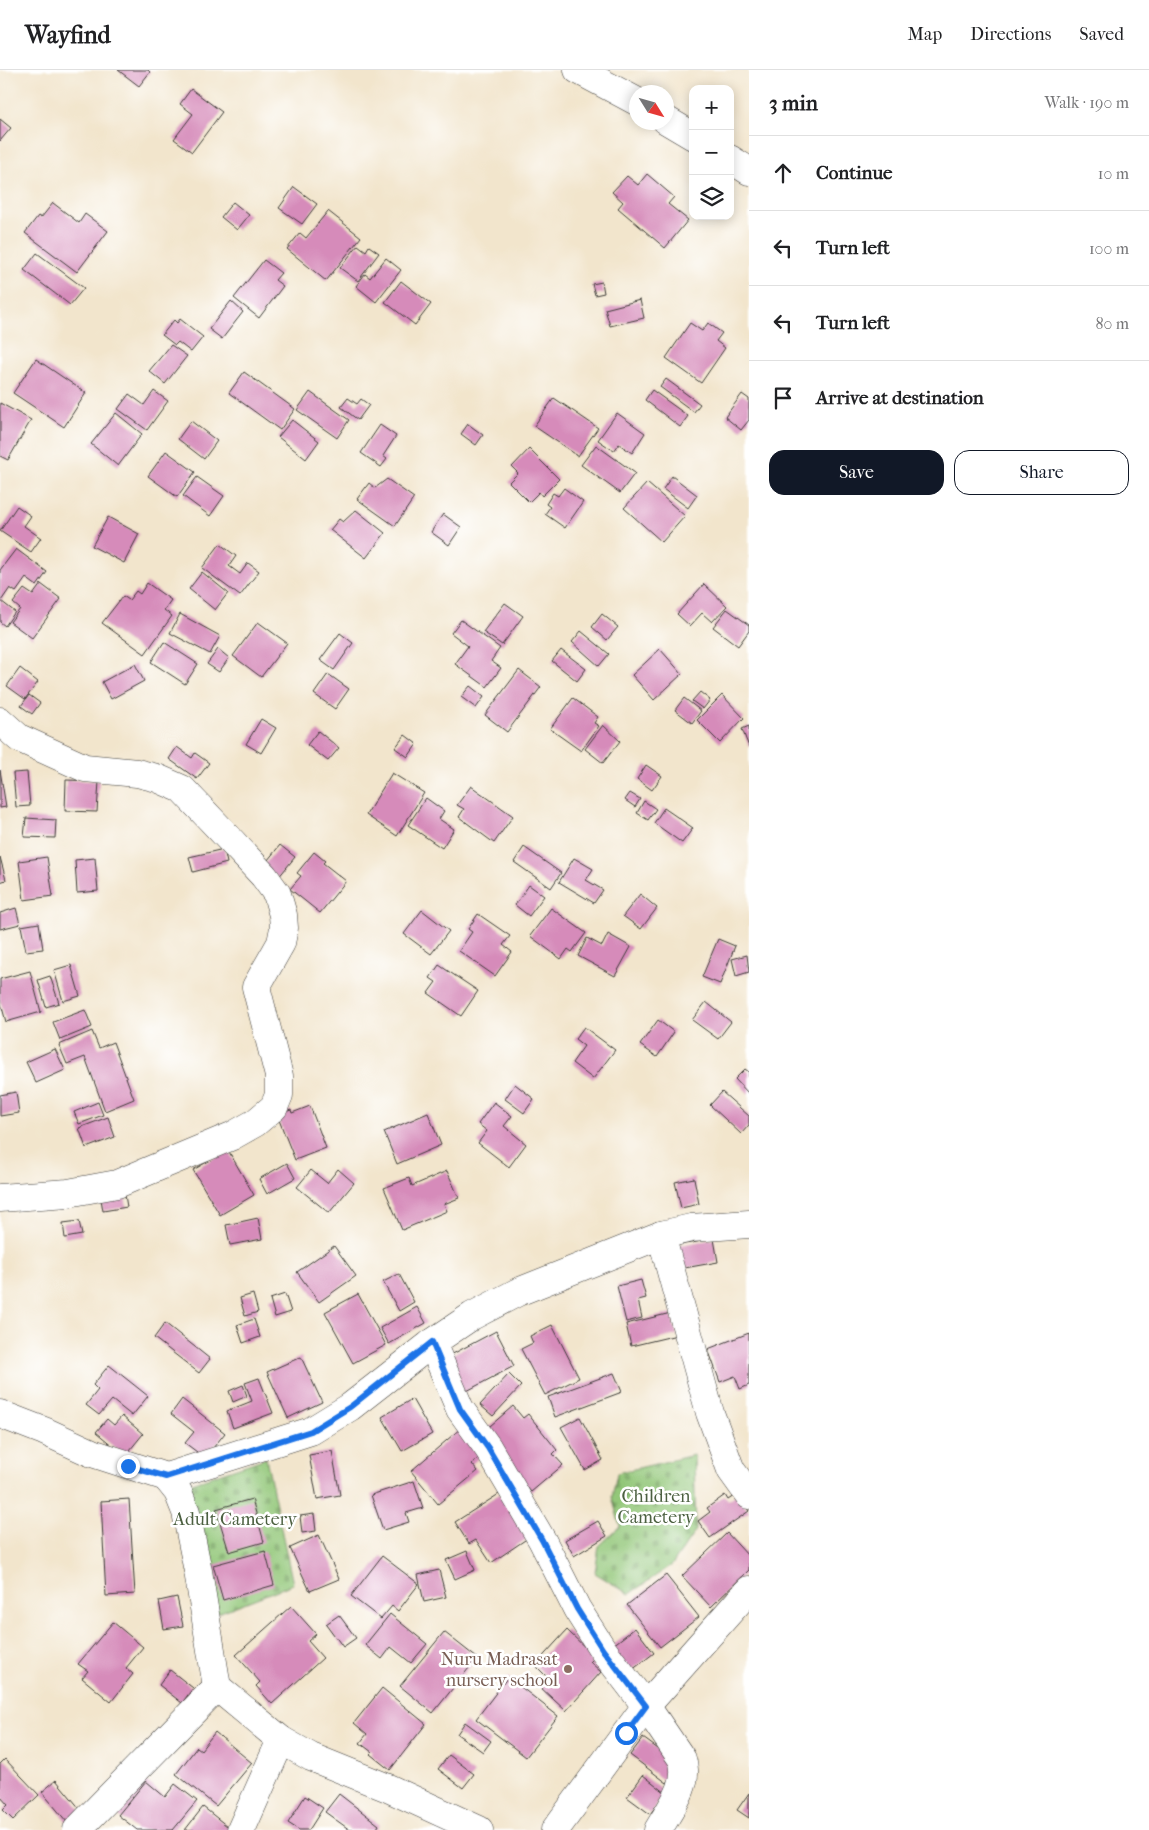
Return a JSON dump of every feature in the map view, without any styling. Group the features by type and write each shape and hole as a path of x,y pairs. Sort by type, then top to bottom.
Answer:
{"street":[{"path":"578,70 629,97"},
{"path":"674,125 689,134"},
{"path":"734,161 749,170"},
{"path":"0,721 19,738 85,768 137,773 157,778 182,790 264,876 277,894 283,915 284,928 281,943 256,988 279,1076 279,1096 274,1107 255,1123 232,1136 117,1184 68,1193 0,1198"},
{"path":"166,1477 311,1431 350,1407 432,1342 472,1316 518,1292 661,1235 691,1228 749,1224"},
{"path":"661,1235 710,1413 731,1470 749,1495"},
{"path":"432,1342 460,1409 488,1448 542,1540 577,1609 603,1650 646,1706 682,1759 686,1768 683,1784 658,1830"},
{"path":"0,1414 44,1431 92,1453 166,1477 178,1492 186,1512 198,1571 217,1687 281,1740 311,1758 388,1788 479,1830"},
{"path":"555,1830 646,1706 749,1590"},
{"path":"78,1830 217,1687"},
{"path":"241,1830 281,1740"}],"green space":[{"name":"Children Cametery","path":"694,1455 696,1530 672,1565 629,1594 595,1573 599,1546 620,1526 612,1497 617,1473"},
{"name":"Adult Cametery","path":"266,1458 293,1584 213,1615 183,1486"}],"building":[{"path":"118,70 148,70 150,72 139,86"},
{"path":"191,89 222,112 192,152 174,139 193,114 180,104"},
{"path":"0,119 11,128 0,141"},
{"path":"647,174 674,197 668,204 688,220 665,248 618,208 623,202 612,192 627,176 638,185"},
{"path":"294,187 317,204 302,224 279,208"},
{"path":"233,202 249,215 237,230 221,217"},
{"path":"53,203 79,223 85,214 108,231 77,272 25,233 38,216 41,218"},
{"path":"328,211 361,237 326,281 287,249 300,233 306,238"},
{"path":"358,245 366,251 369,246 379,253 358,281 340,268"},
{"path":"37,253 84,288 70,305 24,270"},
{"path":"386,258 401,270 376,302 356,286 365,274 370,278"},
{"path":"264,260 281,273 275,280 283,286 259,318 234,298"},
{"path":"401,281 431,304 415,325 385,302"},
{"path":"602,282 604,293 595,295 592,284"},
{"path":"640,300 644,318 610,326 605,309"},
{"path":"231,301 243,312 222,339 209,329"},
{"path":"180,319 203,337 191,352 178,342 175,345 162,335 174,320 177,323"},
{"path":"690,323 702,331 708,323 722,333 716,341 725,348 701,383 666,358"},
{"path":"171,345 187,356 165,384 149,371"},
{"path":"36,359 86,393 64,427 13,393"},
{"path":"244,372 295,409 280,430 229,393"},
{"path":"666,379 700,404 694,412 660,387"},
{"path":"652,390 688,416 680,427 645,400"},
{"path":"154,391 168,401 147,430 118,409 129,394 144,405"},
{"path":"310,392 349,420 337,438 297,410"},
{"path":"742,394 749,399 749,420 741,430 725,417"},
{"path":"348,398 357,404 361,399 369,405 358,420 341,407"},
{"path":"554,398 598,428 578,456 534,426"},
{"path":"0,403 31,420 8,460 0,456"},
{"path":"116,413 142,434 118,466 91,444"},
{"path":"617,413 645,433 632,453 619,444 614,451 598,440"},
{"path":"292,420 319,441 306,459 278,437"},
{"path":"191,421 217,441 204,459 178,439"},
{"path":"468,424 483,435 476,445 461,434"},
{"path":"380,425 396,436 383,456 387,459 381,467 361,453"},
{"path":"596,445 635,473 620,493 581,465"},
{"path":"529,449 559,479 542,496 539,492 529,502 509,482 518,473 512,467"},
{"path":"166,451 195,472 177,497 148,476"},
{"path":"672,476 697,495 688,508 663,489"},
{"path":"197,477 224,496 210,516 183,496"},
{"path":"387,479 414,498 395,526 357,499 369,483 375,488"},
{"path":"647,483 685,516 662,542 624,508"},
{"path":"564,488 583,502 565,528 545,514 550,507 546,504 553,493 558,496"},
{"path":"17,506 31,516 24,526 41,538 31,552 0,531"},
{"path":"356,510 385,533 366,558 330,530 339,519 343,522"},
{"path":"443,514 461,527 449,545 431,532"},
{"path":"108,517 139,534 124,563 92,546"},
{"path":"220,544 236,556 229,566 240,574 248,563 259,571 240,596 202,568"},
{"path":"16,549 47,572 37,586 26,578 16,592 10,588 1,601 15,612 5,626 0,622 0,570"},
{"path":"202,572 228,593 215,610 189,589"},
{"path":"147,583 171,600 164,610 172,616 145,654 102,623 123,596 129,600 136,591 140,594"},
{"path":"41,584 61,599 32,638 10,622 20,609 13,603 24,589 33,595"},
{"path":"704,584 727,606 712,622 702,613 690,626 677,614"},
{"path":"505,603 523,616 502,645 483,632"},
{"path":"727,609 749,625 749,631 738,646 713,627"},
{"path":"180,614 220,636 210,654 170,633"},
{"path":"602,614 618,627 607,640 592,627"},
{"path":"461,620 500,648 491,661 501,668 487,687 455,664 468,646 451,633"},
{"path":"258,622 287,643 261,677 233,656"},
{"path":"581,631 609,654 599,666 572,642"},
{"path":"340,633 353,643 334,670 320,660"},
{"path":"164,642 198,664 185,684 151,662"},
{"path":"218,649 229,658 219,672 207,664"},
{"path":"660,649 682,674 654,700 632,675"},
{"path":"561,650 586,669 577,681 552,661"},
{"path":"135,664 144,681 111,699 102,682"},
{"path":"20,668 38,682 25,699 7,686"},
{"path":"519,670 541,687 507,732 485,715"},
{"path":"328,674 349,689 335,709 314,694"},
{"path":"470,686 484,697 476,708 461,697"},
{"path":"700,692 710,700 703,709 692,701"},
{"path":"29,695 40,703 32,714 21,706"},
{"path":"722,695 744,718 720,743 697,720"},
{"path":"573,698 598,717 594,723 599,726 581,751 550,729"},
{"path":"684,698 701,711 692,723 675,710"},
{"path":"261,719 276,728 261,753 246,744"},
{"path":"603,725 620,741 603,763 585,749"},
{"path":"749,726 749,747 742,729"},
{"path":"318,731 339,748 328,761 307,745"},
{"path":"405,735 417,744 408,757 395,748"},
{"path":"177,747 192,758 195,753 209,763 197,779 169,759"},
{"path":"646,765 662,776 652,790 637,779"},
{"path":"0,770 6,807 0,808"},
{"path":"27,772 30,806 16,807 13,773"},
{"path":"392,773 424,793 397,836 366,815"},
{"path":"66,780 99,781 97,812 65,811"},
{"path":"471,786 513,816 494,843 459,817 464,809 457,805"},
{"path":"630,793 640,799 635,807 625,800"},
{"path":"426,798 444,811 439,819 454,829 442,848 408,825"},
{"path":"644,801 656,809 648,820 637,813"},
{"path":"664,808 693,828 682,843 654,823"},
{"path":"26,818 56,820 55,838 24,837"},
{"path":"280,845 295,857 278,878 263,866"},
{"path":"524,847 561,873 551,888 514,862"},
{"path":"224,849 227,863 193,872 189,857"},
{"path":"314,852 325,861 323,863 346,881 320,913 290,889 301,876 297,873"},
{"path":"0,857 6,880 0,882"},
{"path":"47,857 53,896 24,900 19,861"},
{"path":"95,858 98,891 77,893 75,860"},
{"path":"574,858 593,869 586,880 603,890 594,903 559,882"},
{"path":"529,885 544,896 529,916 515,905"},
{"path":"640,894 657,908 641,929 623,916"},
{"path":"16,908 20,924 0,929 0,913"},
{"path":"551,908 586,933 572,952 568,949 561,959 530,936"},
{"path":"422,910 449,931 431,954 404,934"},
{"path":"478,914 510,936 503,945 512,952 495,976 459,951 472,932 468,929"},
{"path":"39,923 43,949 26,951 21,926"},
{"path":"608,934 631,947 615,976 578,956 587,938 602,946"},
{"path":"718,939 735,946 720,984 702,977"},
{"path":"747,955 749,972 736,976 732,959"},
{"path":"71,965 80,996 63,1001 54,970"},
{"path":"439,965 478,991 461,1016 428,993 436,982 430,978"},
{"path":"30,971 41,1012 6,1022 0,1000 0,979"},
{"path":"50,976 59,1003 46,1007 38,980"},
{"path":"706,1002 731,1022 718,1039 692,1020"},
{"path":"85,1010 92,1027 60,1040 53,1022"},
{"path":"658,1020 674,1032 657,1057 640,1045"},
{"path":"584,1027 615,1050 593,1079 572,1063 584,1046 575,1039"},
{"path":"92,1031 99,1048 113,1042 134,1099 105,1111 85,1057 67,1064 59,1045"},
{"path":"55,1049 65,1070 36,1083 26,1062"},
{"path":"745,1069 749,1072 749,1094 735,1079"},
{"path":"515,1084 534,1099 524,1113 505,1099"},
{"path":"16,1092 19,1113 0,1116 0,1095"},
{"path":"722,1092 749,1116 749,1125 741,1134 710,1105"},
{"path":"98,1102 103,1115 79,1124 74,1112"},
{"path":"494,1102 512,1116 504,1126 526,1144 509,1167 478,1143 487,1131 478,1124"},
{"path":"310,1106 326,1148 295,1160 277,1115 291,1110 292,1113"},
{"path":"428,1113 441,1145 397,1164 384,1132"},
{"path":"108,1117 115,1137 86,1148 79,1128"},
{"path":"228,1150 254,1195 220,1215 193,1170"},
{"path":"287,1163 295,1178 267,1194 259,1179"},
{"path":"338,1169 354,1183 329,1213 297,1187 311,1170 327,1183"},
{"path":"447,1171 459,1198 444,1204 447,1211 402,1230 384,1188 409,1178 412,1186"},
{"path":"694,1178 699,1204 681,1208 675,1182"},
{"path":"125,1195 127,1207 103,1211 101,1199"},
{"path":"258,1218 262,1239 230,1245 226,1225"},
{"path":"79,1221 82,1235 65,1238 63,1223"},
{"path":"714,1239 718,1262 679,1269 674,1246"},
{"path":"334,1246 356,1276 319,1302 297,1272"},
{"path":"399,1274 414,1302 399,1311 383,1282"},
{"path":"641,1280 646,1298 638,1300 642,1318 626,1322 617,1286"},
{"path":"253,1294 258,1312 245,1316 240,1298"},
{"path":"285,1294 291,1312 275,1317 270,1299"},
{"path":"358,1294 386,1345 353,1363 325,1312"},
{"path":"417,1307 426,1323 389,1344 380,1328"},
{"path":"671,1313 677,1335 631,1346 626,1324"},
{"path":"254,1319 260,1337 243,1343 237,1325"},
{"path":"165,1323 210,1359 199,1373 154,1338"},
{"path":"552,1325 579,1378 545,1395 521,1349 533,1343 530,1336"},
{"path":"496,1331 514,1366 463,1393 445,1358"},
{"path":"749,1333 749,1385 740,1389 735,1376 720,1382 708,1349"},
{"path":"301,1357 322,1402 288,1418 267,1372"},
{"path":"109,1365 148,1396 132,1416 112,1400 99,1415 86,1405 98,1390 93,1385"},
{"path":"614,1373 622,1392 555,1417 548,1397"},
{"path":"509,1374 521,1386 493,1416 480,1405"},
{"path":"259,1378 273,1413 233,1428 227,1411 252,1401 245,1383"},
{"path":"243,1385 247,1396 233,1402 229,1391"},
{"path":"182,1399 225,1433 205,1458 185,1443 194,1432 171,1414"},
{"path":"412,1399 432,1434 402,1451 382,1417"},
{"path":"513,1406 523,1418 528,1414 557,1450 553,1454 563,1465 531,1492 482,1433"},
{"path":"122,1416 143,1434 125,1456 96,1432 107,1419 114,1425"},
{"path":"580,1417 603,1460 585,1470 561,1427"},
{"path":"461,1428 483,1454 472,1464 478,1471 438,1504 411,1471"},
{"path":"332,1451 340,1495 317,1499 309,1455"},
{"path":"414,1481 423,1508 406,1513 409,1522 383,1530 371,1495"},
{"path":"499,1494 528,1538 491,1563 476,1540 469,1544 455,1522"},
{"path":"737,1494 749,1511 710,1538 698,1521 710,1512 707,1508 725,1495 728,1500"},
{"path":"129,1499 135,1594 106,1596 101,1501"},
{"path":"252,1499 264,1542 229,1552 216,1509"},
{"path":"314,1514 316,1531 302,1533 300,1516"},
{"path":"598,1521 607,1536 574,1556 565,1540"},
{"path":"727,1533 749,1557 749,1570 711,1607 682,1576"},
{"path":"319,1535 339,1579 310,1591 290,1548"},
{"path":"265,1551 274,1585 223,1600 213,1565"},
{"path":"467,1551 475,1570 455,1579 446,1560"},
{"path":"382,1556 419,1584 398,1611 392,1606 381,1619 351,1596"},
{"path":"439,1570 446,1597 424,1602 418,1575"},
{"path":"666,1575 699,1617 660,1647 627,1605"},
{"path":"177,1597 183,1626 164,1629 159,1601"},
{"path":"291,1606 316,1634 308,1641 323,1658 272,1704 256,1686 260,1682 236,1655"},
{"path":"390,1614 427,1644 411,1663 391,1647 382,1659 365,1645"},
{"path":"339,1615 356,1638 343,1647 326,1624"},
{"path":"113,1622 143,1647 126,1668 133,1674 111,1702 82,1678 88,1671 78,1664"},
{"path":"635,1628 654,1653 627,1674 608,1649"},
{"name":"Nuru Madrasat nursery school","path":"567,1630 595,1657 590,1662 601,1672 566,1711 540,1687 548,1678 535,1665"},
{"path":"444,1632 477,1658 433,1713 400,1686"},
{"path":"170,1670 193,1688 182,1703 159,1685"},
{"path":"508,1677 558,1716 526,1757 476,1719"},
{"path":"382,1688 426,1724 390,1770 360,1743 367,1734 354,1723"},
{"path":"465,1722 491,1741 483,1752 457,1734"},
{"path":"215,1732 252,1763 216,1806 176,1774 197,1747 201,1750"},
{"path":"643,1738 680,1765 667,1783 630,1755"},
{"path":"449,1755 474,1774 463,1788 438,1769"},
{"path":"5,1759 39,1795 13,1820 3,1810 8,1805 0,1796 0,1764"},
{"path":"643,1775 666,1793 650,1814 627,1797"},
{"path":"56,1780 81,1810 67,1822 42,1792"},
{"path":"146,1781 165,1797 175,1784 197,1801 173,1830 137,1830 118,1815"},
{"path":"749,1793 749,1818 737,1810"},
{"path":"339,1794 379,1825 376,1830 350,1830 325,1812"},
{"path":"305,1796 323,1808 309,1830 299,1830 288,1823"},
{"path":"203,1807 232,1830 185,1830"}],"place":[{"name":"Nuru Madrasat nursery school","path":"568,1669"}],"route":[{"path":"128,1466 166,1477 311,1431 350,1407 432,1342 442,1370 460,1409 488,1448 542,1540 577,1609 603,1650 646,1706 626,1733"}]}
